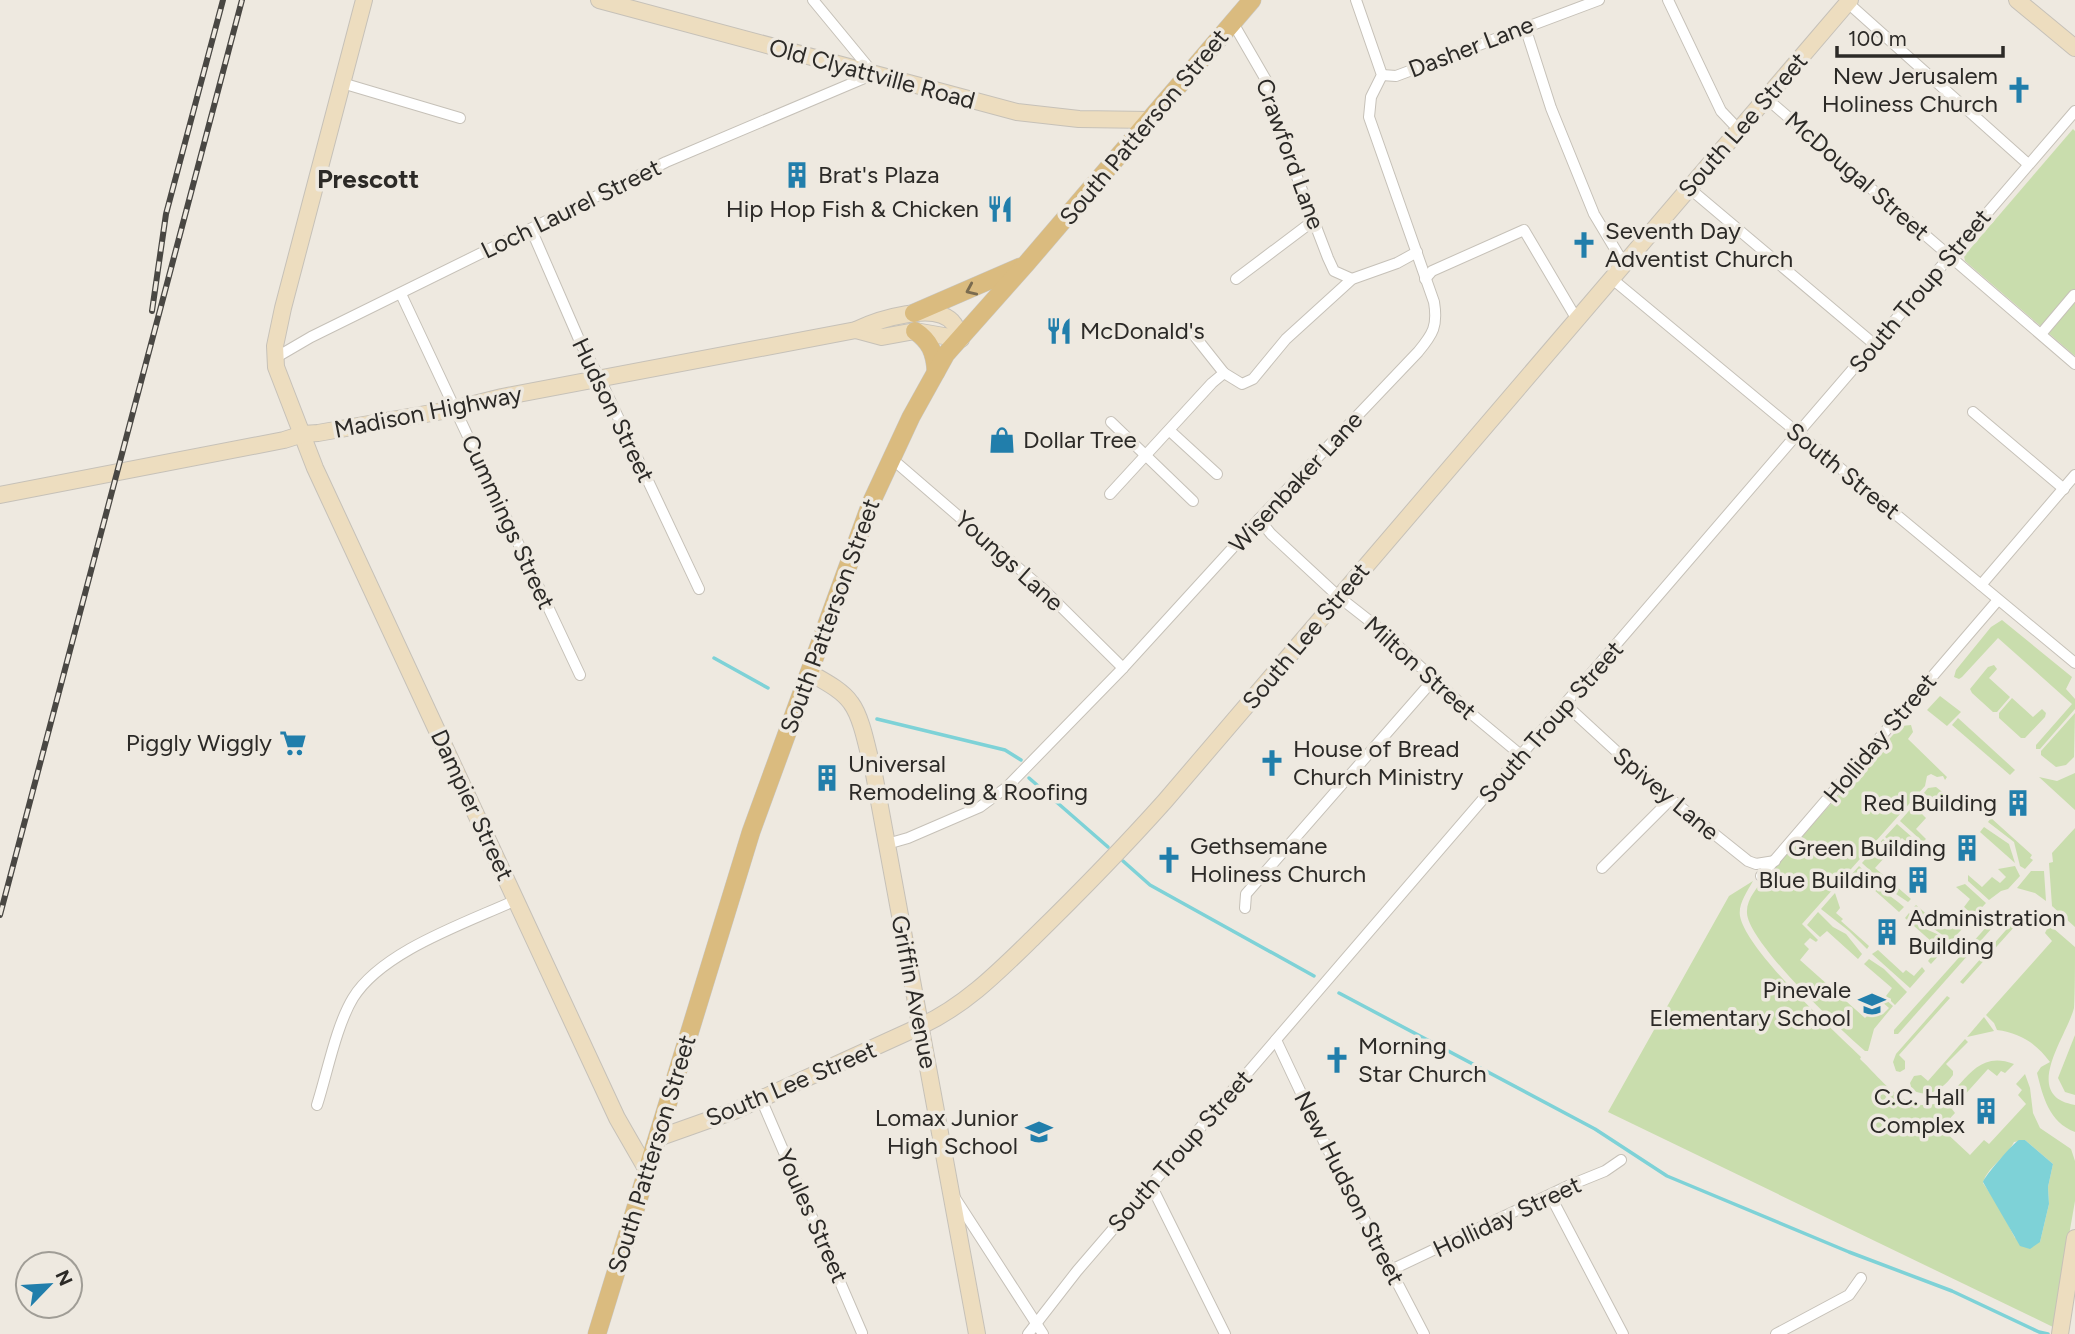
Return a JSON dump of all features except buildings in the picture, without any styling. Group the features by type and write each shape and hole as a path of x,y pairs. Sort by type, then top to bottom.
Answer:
{"main road":[{"path":"275,358 283,308 364,0"},
{"name":"Old Clyattville Road","path":"599,0 1017,112 1079,119 1150,120"},
{"name":"South Patterson Street","path":"597,1334 751,832 871,503 891,458 946,354 1252,0"},
{"path":"2017,0 2075,48"},
{"name":"South Lee Street","path":"658,1138 761,1099 921,1026 947,1013 988,981 1091,880 1165,801 1849,1"},
{"path":"914,313 1026,264"},
{"name":"Madison Highway","path":"0,495 284,440 303,434 454,409 856,330 876,321 914,313 942,315 954,322 961,339"},
{"name":"Madison Highway","path":"856,330 882,337 915,331 961,339"},
{"path":"915,331 926,339 935,360 936,372"},
{"name":"Dampier Street","path":"275,358 278,375 315,468 385,621 617,1118 648,1172"},
{"name":"Griffin Avenue","path":"810,673 832,686 850,702 856,712 874,774 977,1334"},
{"path":"2060,1331 2075,1238"}],"street":[{"path":"813,0 874,75"},
{"path":"1356,0 1382,75"},
{"name":"Dasher Lane","path":"1382,75 1396,76 1599,0"},
{"path":"1668,0 1721,111 1739,130"},
{"path":"1849,1 2028,164"},
{"name":"Crawford Lane","path":"1233,23 1266,80 1269,104 1334,271 1352,279"},
{"path":"1525,27 1551,108 1590,202 1623,264"},
{"name":"Loch Laurel Street","path":"275,358 310,337 720,137 874,75"},
{"name":"Wisenbaker Lane","path":"887,844 943,824 987,803 1017,777 1123,667 1433,333 1436,313 1369,117 1371,97 1382,75"},
{"path":"342,83 460,118"},
{"name":"McDougal Street","path":"1766,97 2075,364"},
{"name":"South Troup Street","path":"1028,1334 1077,1271 2075,111"},
{"path":"1689,188 1874,344"},
{"path":"1236,279 1313,221"},
{"name":"Hudson Street","path":"531,229 571,323 699,589"},
{"path":"1425,279 1432,271 1524,230 1576,318"},
{"path":"1193,334 1224,373 1242,384 1253,379 1286,339 1352,279 1397,263 1417,252"},
{"name":"South Street","path":"1611,278 2075,663"},
{"name":"Cummings Street","path":"401,293 580,675"},
{"path":"2041,334 2074,295"},
{"path":"1110,494 1224,373"},
{"path":"1973,412 2064,489"},
{"path":"1111,422 1193,501"},
{"path":"1170,430 1217,474"},
{"name":"Youngs Lane","path":"891,458 1044,590 1123,667"},
{"path":"1981,585 2075,475"},
{"name":"Milton Street","path":"1259,519 1271,534 1339,597 1376,625 1522,756"},
{"name":"Holliday Street","path":"1761,876 1998,600"},
{"path":"1245,908 1246,894 1434,679"},
{"name":"Spivey Lane","path":"1566,705 1670,800 1748,861 1756,864 1775,861"},
{"path":"1602,868 1670,800"},
{"path":"317,1105 345,1017 367,979 399,954 516,900"},
{"name":"New Hudson Street","path":"1276,1040 1326,1146 1424,1334"},
{"name":"Youles Street","path":"761,1099 862,1333"},
{"name":"Holliday Street","path":"1391,1270 1605,1171 1621,1160"},
{"path":"1151,1185 1225,1334"},
{"path":"952,1192 1043,1334"},
{"path":"1550,1195 1623,1334"},
{"path":"1776,1334 1849,1295 1861,1278"}],"green space":[{"path":"2073,129 2075,356 1965,261 1964,256"},
{"path":"2002,620 2072,677 2066,689 2075,699 2075,709 2040,749 2036,749 2036,745 2072,704 1998,638 1962,677 1954,677 1956,670 1991,627"},
{"path":"1994,665 1997,669 1989,678 2010,697 1997,712 1993,712 1970,689 1988,667"},
{"path":"1940,696 1961,712 1947,726 1927,710"},
{"path":"2012,698 2033,717 2042,709 2046,713 2025,738 2021,738 1999,718 1999,713"},
{"path":"2075,713 2074,757 2066,765 2056,767 2041,755 2041,751"},
{"path":"1958,718 2015,770 2010,775 1952,725"},
{"path":"1911,725 1913,732 1908,739 1947,777 1945,780 1943,776 1927,776 1925,786 1802,924 1818,940 1816,942 1810,938 1804,944 1809,949 1800,960 1865,1018 1875,1008 1883,1014 1889,1008 1881,1001 1884,998 1893,1006 1874,1029 1868,1051 1865,1051 1817,1006 1778,964 1751,926 1747,908 1753,893 1766,876 1901,726"},
{"path":"2075,773 2075,810 2039,777 2057,781"},
{"path":"1936,787 1946,795 1936,807 1923,794 1928,788"},
{"path":"1921,797 1934,809 1933,811 1927,806 1921,813 1926,818 1916,829 1926,839 1923,842 1900,821"},
{"path":"1991,818 2032,855 2030,858 2033,860 2025,869 2020,866 2014,842 1988,822"},
{"path":"1897,824 1921,845 1919,847 1926,854 1923,857 1902,838 1895,845 1885,837"},
{"path":"1984,827 2009,844 2015,863 1980,832"},
{"path":"2075,828 2075,927 2052,906 2049,863 2053,862 2052,853"},
{"path":"1883,839 1893,848 1891,850 1886,845 1879,852 1885,857 1875,868 1911,899 1908,902 1881,884 1862,863"},
{"path":"1859,866 1877,886 1904,907 1899,912 1864,881 1860,885 1843,884"},
{"path":"2015,866 2020,876 2008,889 1989,900 1968,881 1968,875 1982,887 1992,877 2000,883 2006,877 1998,869"},
{"path":"2031,871 2044,871 2046,901 2035,893 2017,888"},
{"path":"1753,881 1742,903 1740,916 1758,949 1812,1010 1903,1099 1927,1105 1940,1102 1982,1064 1996,1060 2014,1064 2005,1073 2001,1071 1997,1076 1988,1069 1952,1109 1955,1113 1941,1128 1970,1155 1984,1140 1989,1144 2026,1104 2018,1095 2022,1090 2016,1084 2025,1074 2033,1113 2040,1128 2071,1149 2075,1161 2075,1201 2053,1327 1608,1112 1729,896","holes":["2025,1140 2053,1164 2048,1187 2049,1204 2040,1242 2015,1238 1983,1183 1985,1178 2014,1142"]},
{"path":"1965,884 1986,903 1974,916 1964,907 1970,899 1956,887"},
{"path":"1835,893 1840,908 1836,913 1843,919 1841,921 1869,946 1867,949 1821,909"},
{"path":"1916,905 1944,929 1953,919 1962,926 1968,919 1960,912 1962,909 1972,918 1951,941 1924,922 1914,907"},
{"path":"2029,909 2037,914 2037,920 2031,922 2024,916 1963,984 1960,982 2021,913"},
{"path":"1818,912 1833,927 1846,934 1862,954 1858,959 1827,931 1820,937 1807,925"},
{"path":"1909,913 1921,927 1937,934 1949,944 1931,964 1928,961 1934,953 1928,947 1932,942 1905,918"},
{"path":"1998,914 2001,915 2000,919 1898,1034 1894,1034 1894,1030"},
{"path":"2048,927 2053,928 2075,947 2074,1008 2051,1064 2049,1078 2051,1090 2059,1099 2075,1105 2075,1132 2059,1122 2045,1100 2037,1073 2050,1062 2027,1040 1997,1030 1986,1015 2052,941 2045,933"},
{"path":"1878,950 1903,973 1906,970 1914,976 1922,967 1925,971 1910,988 1872,954"},
{"path":"1869,959 1884,969 1907,992 1895,1005 1886,996 1892,988 1864,964"},
{"path":"1947,996 1950,998 1899,1055 1905,1061 1905,1069 1896,1071 1893,1062 1896,1054"},
{"path":"1984,1017 1994,1031 1967,1037"},
{"path":"2075,1035 2075,1095 2065,1092 2058,1078"},
{"path":"1965,1039 1968,1042 1946,1064 1953,1071 1953,1075 1945,1085 1930,1093 1912,1090 1910,1083 1914,1076 1921,1075 1928,1081"}],"water":[{"path":"2019,1140 2025,1140 2053,1164 2048,1187 2049,1204 2040,1242 2030,1249 2020,1246 1983,1182"}],"waterway":[{"path":"714,658 768,688"},
{"path":"877,719 1005,750 1021,760"},
{"path":"1029,778 1108,847"},
{"path":"1123,861 1150,885 1314,976"},
{"path":"1339,993 1595,1129 1667,1176 1849,1252 1952,1291 2048,1334"}],"railway":[{"path":"152,311 166,214 223,0"},
{"path":"0,915 242,0"}],"place":[{"name":"New Jerusalem Holiness Church","path":"2019,90"},
{"name":"Brat's Plaza","path":"797,175"},
{"name":"Hip Hop Fish & Chicken","path":"1000,209"},
{"name":"Seventh Day Adventist Church","path":"1584,245"},
{"name":"McDonald's","path":"1059,331"},
{"name":"Dollar Tree","path":"1002,440"},
{"name":"Piggly Wiggly","path":"293,743"},
{"name":"House of Bread Church Ministry","path":"1272,763"},
{"name":"Universal Remodeling & Roofing","path":"827,778"},
{"name":"Red Building","path":"2018,803"},
{"name":"Green Building","path":"1967,848"},
{"name":"Gethsemane Holiness Church","path":"1169,860"},
{"name":"Blue Building","path":"1918,880"},
{"name":"Administration Building","path":"1887,932"},
{"name":"Pinevale Elementary School","path":"1872,1004"},
{"name":"Morning Star Church","path":"1337,1060"},
{"name":"C.C. Hall Complex","path":"1986,1111"},
{"name":"Lomax Junior High School","path":"1039,1132"}],"district":[{"name":"Prescott","path":"368,179"}]}
